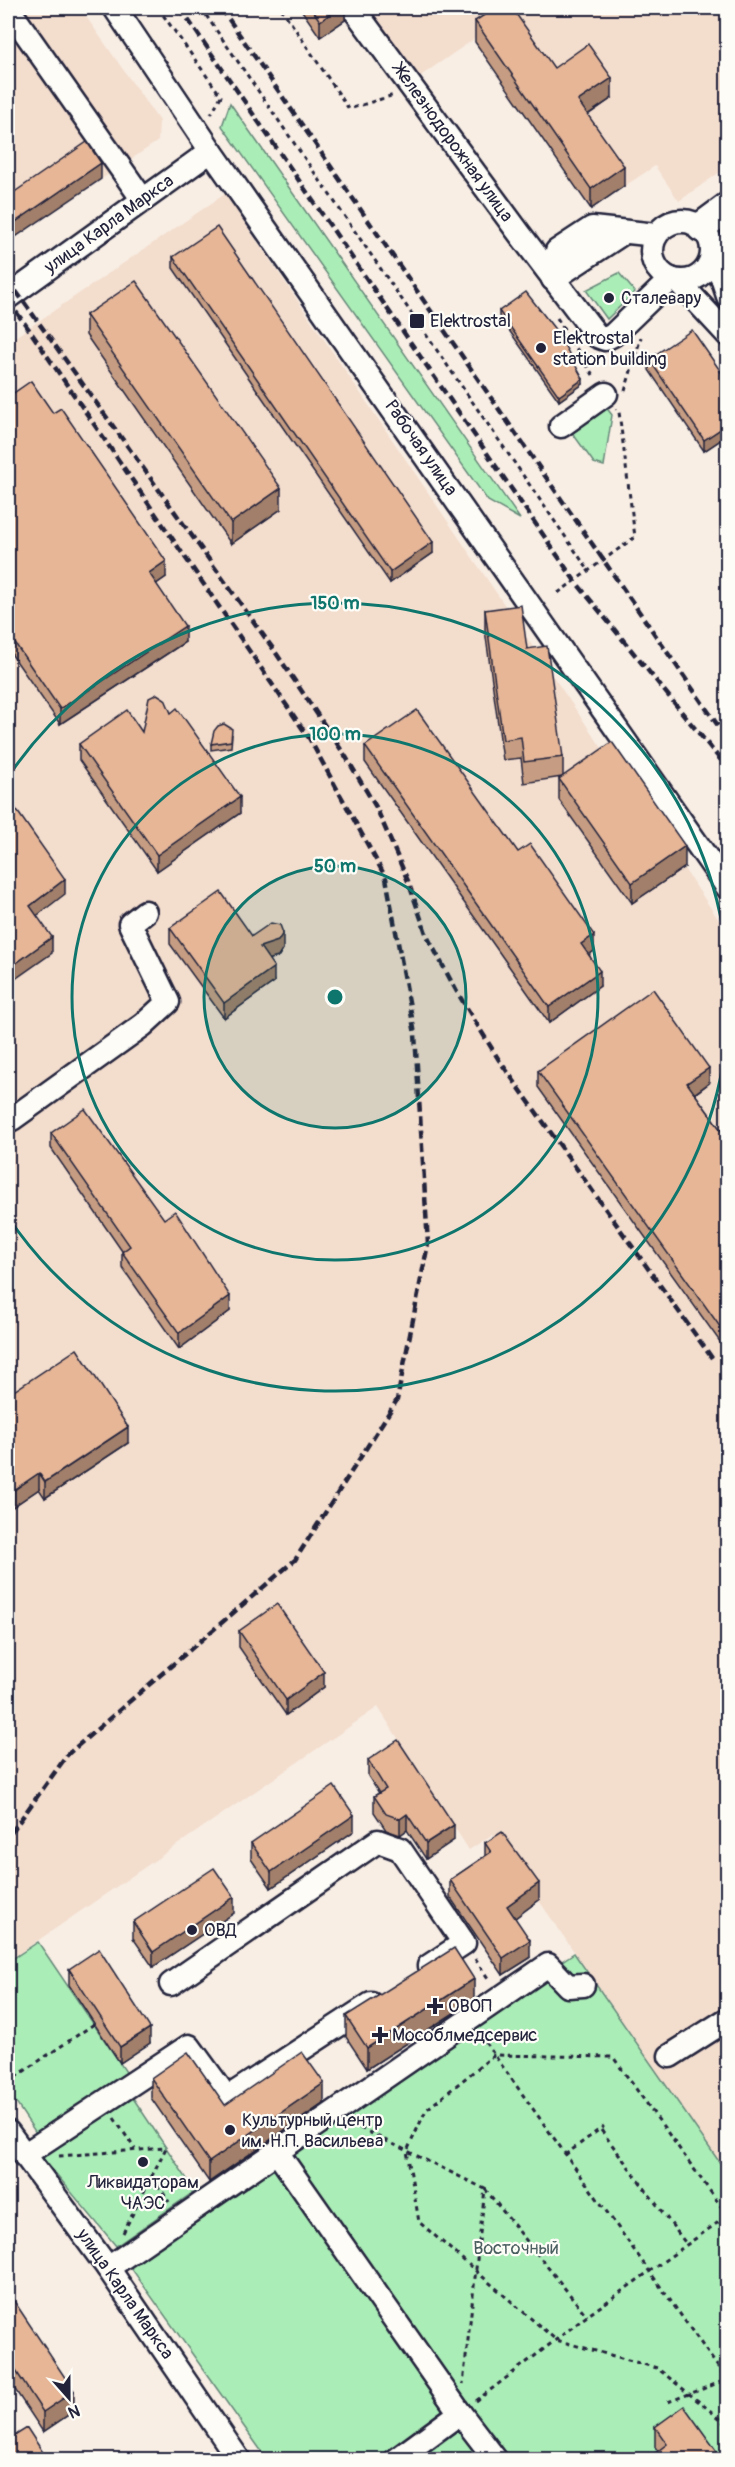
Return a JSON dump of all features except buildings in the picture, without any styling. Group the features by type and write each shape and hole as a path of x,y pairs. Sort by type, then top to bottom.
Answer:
{"main road":[{"path":"707,237 728,207"}],"street":[{"path":"8,8 143,200"},
{"name":"Рабочая улица","path":"115,8 211,151 728,888"},
{"name":"Железнодорожная улица","path":"353,8 415,89 590,330 605,339 614,335 674,280"},
{"name":"улица Карла Маркса","path":"8,297 211,151"},
{"path":"728,296 707,237 685,220 677,221 656,235 653,243 653,260 657,268 674,280 728,335"},
{"path":"554,279 557,251 592,228 656,235"},
{"path":"674,280 694,279 711,262 707,237"},
{"path":"561,426 618,400"},
{"path":"9,1118 143,1025 168,1002 130,924 145,912"},
{"path":"171,1984 378,1841 400,1849 464,1943 415,1975"},
{"path":"108,2268 548,1965 568,1986 583,1985"},
{"path":"24,2155 189,2046 227,2098 385,1995"},
{"path":"670,2056 728,2019"},
{"name":"улица Карла Маркса","path":"8,2132 108,2268 239,2460"},
{"path":"277,2152 460,2413 496,2460"},
{"path":"396,2460 460,2413"}],"path":[{"path":"158,8 222,96 210,115"},
{"path":"201,8 589,571"},
{"path":"281,8 349,109 415,89"},
{"path":"558,593 635,537 618,400 643,330"},
{"path":"556,338 565,332 618,400"},
{"path":"464,1943 501,1997"},
{"path":"468,2019 727,2380 668,2402"},
{"path":"8,2082 94,2024"},
{"path":"460,2413 556,2340 587,2316 727,2216 613,2056 494,2055 426,2110 407,2151 419,2222 556,2340 657,2368 728,2425"},
{"path":"111,2113 135,2149"},
{"path":"332,2114 485,2189 587,2316"},
{"path":"565,2155 602,2128 687,2245"},
{"path":"54,2156 166,2148 122,2236"},
{"path":"153,2177 171,2206"},
{"path":"460,2413 485,2189"}],"shaded area":[{"path":"8,8 80,8 159,121 158,141 8,242"},
{"path":"368,8 727,8 727,167 679,201 655,166 623,187 503,19 419,77"},
{"path":"225,194 727,932 727,2173 493,1834 469,1850 378,1707 8,1961 8,342"}],"green space":[{"path":"230,103 520,519 488,501 222,126"},
{"path":"619,273 635,292 607,319 586,290"},
{"path":"603,403 612,415 604,466 594,463 568,427"},
{"path":"38,1942 128,2075 38,2136 8,2091 8,1962"},
{"name":"Восточный","path":"574,1953 727,2173 727,2459 267,2459 124,2258"},
{"path":"133,2098 195,2191 116,2246 42,2157"}],"railway":[{"path":"180,8 575,581 728,769"},
{"path":"221,8 728,740"},
{"path":"8,280 274,650 346,757 376,807 408,881 427,936 457,992 499,1060 712,1358"},
{"path":"8,301 309,738 386,878 415,1034 428,1244 397,1400 295,1560 68,1754 8,1837"}],"place":[{"name":"Сталевару","path":"609,298"},
{"name":"Elektrostal","path":"417,321"},
{"name":"Elektrostal station building","path":"541,348"},
{"name":"ОВД","path":"192,1930"},
{"name":"ОВОП","path":"435,2006"},
{"name":"Мособлмедсервис","path":"380,2035"},
{"name":"Культурный центр им. Н.П. Васильева","path":"230,2130"},
{"name":"Ликвидаторам ЧАЭС","path":"143,2162"}]}
